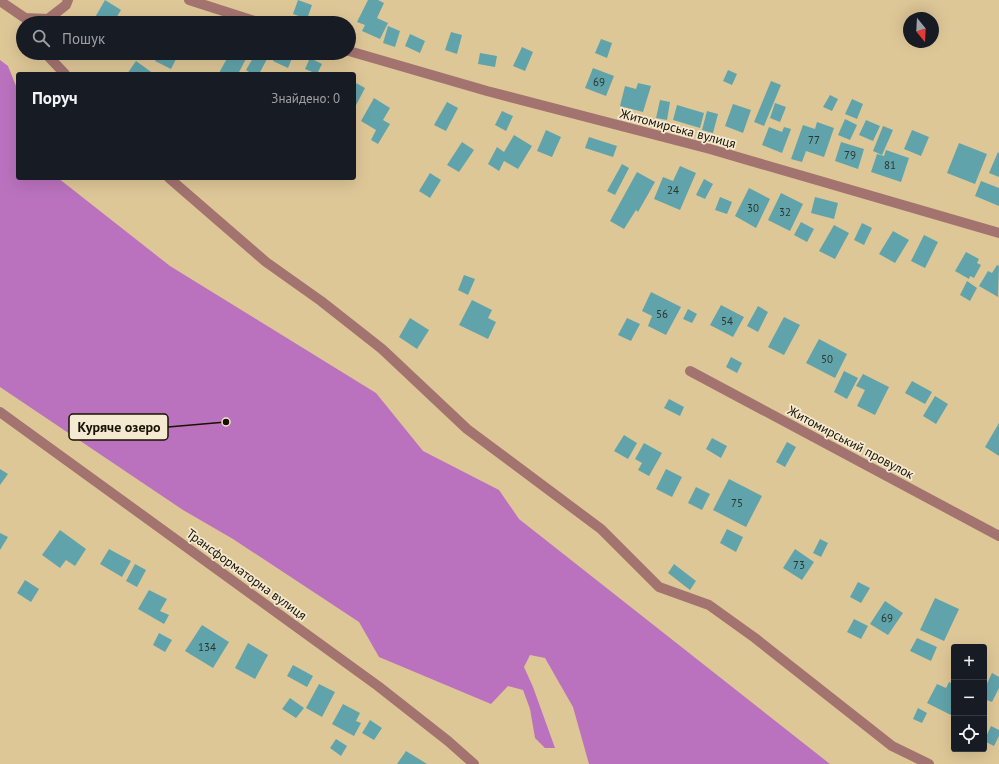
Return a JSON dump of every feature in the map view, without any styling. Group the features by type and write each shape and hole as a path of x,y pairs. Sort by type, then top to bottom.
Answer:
{"street":[{"path":"54,16 66,5 68,0"},
{"path":"189,0 239,16"},
{"path":"0,1 22,16"},
{"name":"Житомирська вулиця","path":"356,53 487,92 710,149 999,233"},
{"path":"52,60 63,72"},
{"path":"171,180 266,262 382,349 467,429 601,529 659,587 708,605 755,638 892,746 929,764"},
{"name":"Житомирський провулок","path":"690,372 999,536"},
{"name":"Трансформаторна вулиця","path":"0,412 371,681 448,741 474,764"}],"shaded area":[{"path":"0,60 8,66 16,86 16,180 61,180 170,266 376,393 423,451 499,490 519,519 830,764 589,764 573,707 545,658 530,655 524,667 533,687 555,748 545,748 535,738 530,709 523,690 508,686 491,704 379,657 359,622 233,539 183,510 0,387"}],"building":[{"path":"105,0 121,10 117,16 96,16"},
{"path":"298,0 312,5 308,16 299,16 293,14"},
{"path":"368,0 378,0 384,3 377,18 388,23 380,39 362,31 365,25 357,22"},
{"path":"388,26 400,31 395,47 383,43"},
{"path":"451,32 462,35 457,54 445,50"},
{"path":"410,34 425,41 420,53 405,46"},
{"path":"601,39 612,43 607,58 595,53"},
{"path":"522,47 533,52 525,71 513,66"},
{"path":"480,53 497,56 495,67 478,64"},
{"path":"156,60 176,60 171,69"},
{"path":"226,60 245,60 239,72 220,72"},
{"path":"252,60 266,60 260,72 249,72 246,70"},
{"path":"273,60 291,60 288,68"},
{"path":"309,60 314,60 322,64 318,72 312,72 305,69"},
{"path":"136,61 151,72 128,72"},
{"path":"593,68 614,76 606,96 585,88"},
{"path":"728,70 737,74 732,85 723,81"},
{"path":"771,81 781,85 764,126 754,122"},
{"path":"356,83 365,88 356,105"},
{"path":"638,83 651,86 643,112 620,106 625,86 636,89"},
{"path":"830,95 838,99 832,111 823,107"},
{"path":"374,98 390,108 383,120 390,124 378,144 371,140 376,130 361,121"},
{"path":"852,99 863,104 857,119 845,114"},
{"path":"660,100 670,102 667,120 656,118"},
{"path":"447,102 458,108 446,131 434,125"},
{"path":"775,103 786,107 780,122 770,118"},
{"path":"733,104 751,110 743,133 725,126"},
{"path":"677,105 704,113 700,128 673,120"},
{"path":"502,111 513,116 506,131 495,125"},
{"path":"707,111 718,114 713,133 702,130"},
{"path":"845,119 857,125 850,140 838,135"},
{"path":"866,120 880,126 873,141 859,135"},
{"path":"817,122 834,128 824,157 806,151 802,162 791,159 803,125 815,129"},
{"path":"883,126 893,130 882,155 873,151"},
{"path":"769,127 782,132 784,127 791,129 782,153 762,145"},
{"path":"546,130 561,137 552,157 537,151"},
{"path":"912,130 929,137 921,156 904,149"},
{"path":"514,135 532,146 518,169 504,161 499,171 488,164 497,147 504,152"},
{"path":"589,137 617,146 613,157 585,148"},
{"path":"462,142 474,150 459,172 447,165"},
{"path":"841,142 864,149 858,169 835,161"},
{"path":"959,143 987,154 975,184 947,173"},
{"path":"886,150 909,158 901,182 871,172 877,154 884,156"},
{"path":"998,152 999,153 999,177 989,173"},
{"path":"622,164 629,168 615,195 607,191"},
{"path":"680,166 696,173 680,210 654,199 663,177 673,181"},
{"path":"637,172 655,182 638,212 636,210 624,229 610,221"},
{"path":"430,173 441,180 430,198 419,191"},
{"path":"704,179 713,184 705,199 696,195"},
{"path":"981,181 999,188 999,206 975,196"},
{"path":"749,188 770,199 756,228 735,216"},
{"path":"781,193 803,204 790,231 768,220"},
{"path":"720,197 732,202 727,214 715,210"},
{"path":"815,197 838,203 834,219 811,213"},
{"path":"801,222 814,229 807,242 794,235"},
{"path":"862,223 872,228 864,245 854,240"},
{"path":"834,225 849,233 835,259 819,251"},
{"path":"893,231 909,240 895,263 879,254"},
{"path":"924,235 938,242 925,268 911,261"},
{"path":"966,252 979,259 977,263 981,265 974,278 970,276 969,279 955,271"},
{"path":"997,265 999,266 998,297 979,286 988,271 992,273"},
{"path":"464,275 475,279 468,295 458,290"},
{"path":"967,281 977,288 970,301 960,295"},
{"path":"651,292 681,307 666,335 648,326 652,316 642,311"},
{"path":"472,300 492,310 488,318 496,322 488,339 459,325"},
{"path":"721,305 744,317 733,337 710,325"},
{"path":"758,306 768,312 758,332 747,326"},
{"path":"688,309 697,314 692,323 683,319"},
{"path":"784,317 800,325 784,355 768,347"},
{"path":"410,318 429,330 417,349 399,337"},
{"path":"627,318 640,324 631,341 618,335"},
{"path":"819,339 847,354 835,378 806,363"},
{"path":"731,357 742,363 737,373 726,367"},
{"path":"844,371 858,378 847,399 834,392"},
{"path":"863,374 889,387 875,415 857,406 865,390 856,386"},
{"path":"912,381 932,392 925,404 905,393"},
{"path":"935,396 948,404 936,424 923,416"},
{"path":"669,399 684,407 680,416 664,408"},
{"path":"999,423 999,456 985,447"},
{"path":"624,435 637,443 628,459 614,451"},
{"path":"712,438 727,446 721,458 706,449"},
{"path":"787,442 796,447 785,467 776,462"},
{"path":"644,443 662,453 649,476 638,470 642,463 635,459"},
{"path":"0,469 8,474 0,485"},
{"path":"666,469 682,477 672,497 656,489"},
{"path":"729,479 762,496 746,527 713,510"},
{"path":"696,487 710,494 702,510 688,503"},
{"path":"727,529 743,537 736,552 720,543"},
{"path":"60,530 86,549 75,566 66,560 60,568 42,555"},
{"path":"0,533 8,537 0,550"},
{"path":"820,539 828,543 821,557 813,553"},
{"path":"109,549 131,561 122,577 100,564"},
{"path":"795,549 814,562 802,580 783,568"},
{"path":"135,564 146,570 137,587 126,581"},
{"path":"674,564 696,581 690,590 668,573"},
{"path":"25,580 39,589 31,602 17,593"},
{"path":"858,582 870,588 861,603 850,597"},
{"path":"149,590 167,599 160,611 169,615 164,624 138,609"},
{"path":"935,598 959,609 944,641 920,630"},
{"path":"885,601 903,613 888,635 870,624"},
{"path":"854,619 868,626 861,639 847,632"},
{"path":"202,625 229,642 213,668 185,651"},
{"path":"159,633 172,640 165,652 153,645"},
{"path":"917,638 937,647 931,661 910,651"},
{"path":"248,643 268,655 255,679 235,668"},
{"path":"293,665 313,676 307,687 287,676"},
{"path":"992,673 999,677 999,688 992,702 987,700 987,684"},
{"path":"949,682 951,683 951,715 927,703 937,684 946,688"},
{"path":"319,684 335,692 322,717 306,708"},
{"path":"290,698 304,708 296,718 282,709"},
{"path":"343,704 360,713 356,721 361,723 354,736 332,724"},
{"path":"918,708 927,713 922,723 913,719"},
{"path":"370,720 382,728 374,740 362,733"},
{"path":"991,726 999,730 999,736 994,746 987,742 987,735"},
{"path":"336,739 347,746 341,756 330,748"},
{"path":"406,751 427,764 397,764"}],"place":[{"name":"Куряче озеро","path":"226,422"}]}
